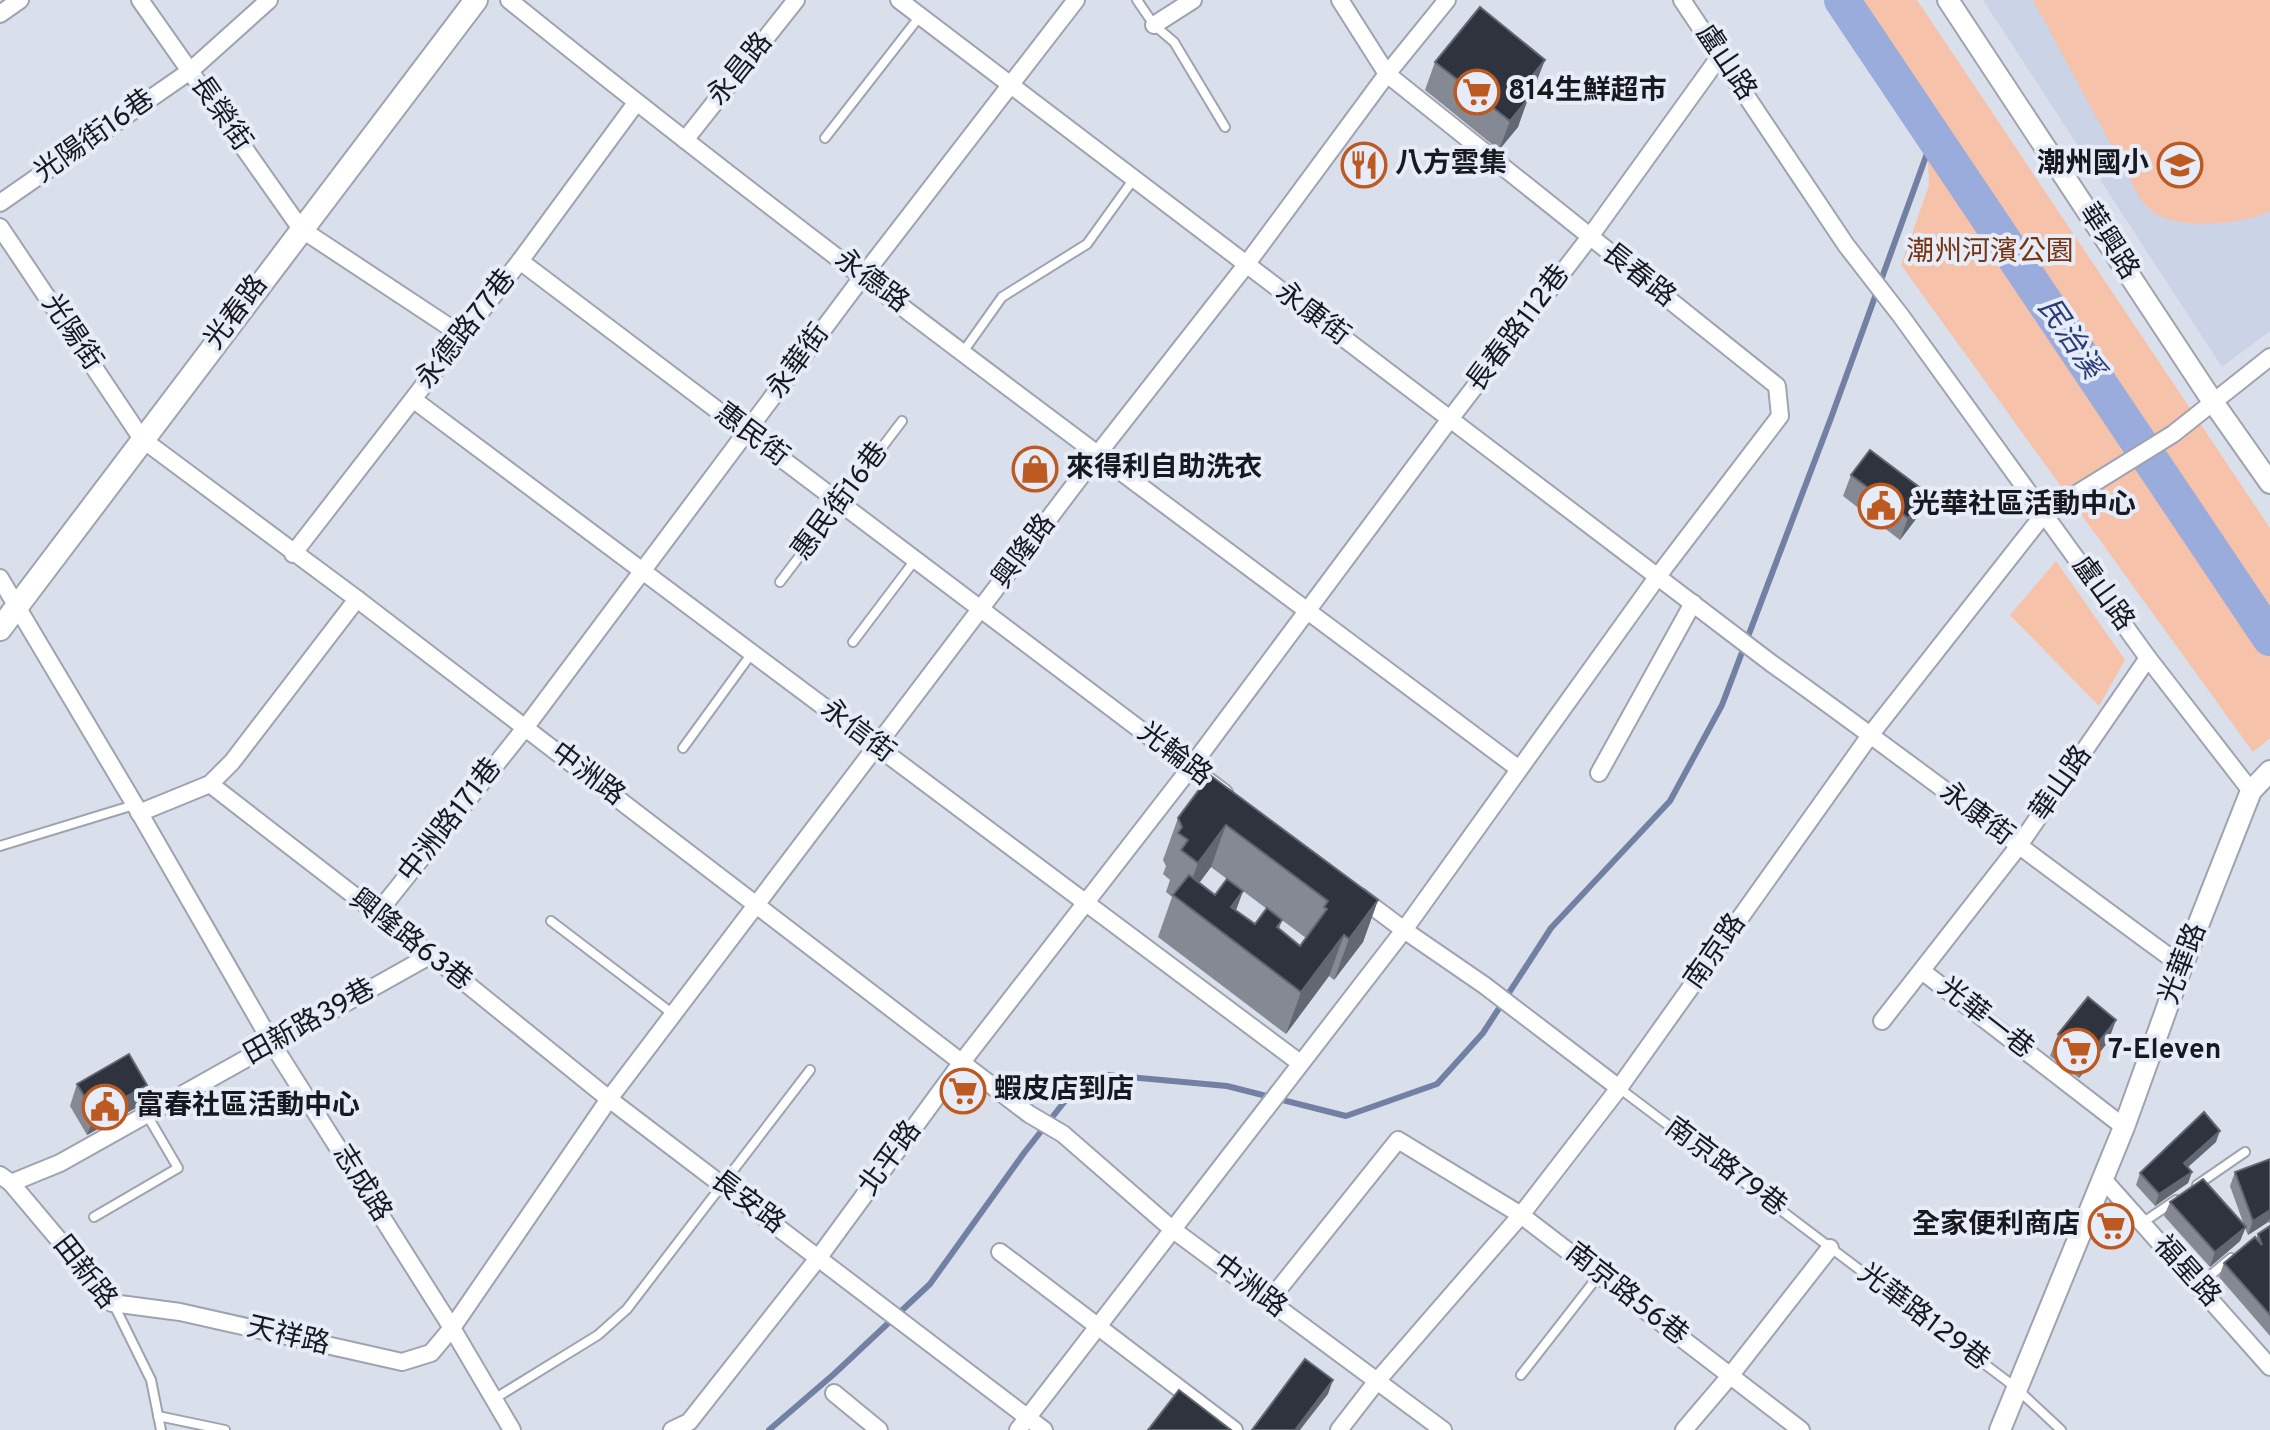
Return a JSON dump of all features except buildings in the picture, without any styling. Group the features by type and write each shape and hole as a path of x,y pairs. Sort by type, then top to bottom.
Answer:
{"main road":[{"name":"光春路","path":"0,629 476,0"}],"street":[{"path":"0,14 20,0"},
{"name":"長榮街","path":"140,0 301,229"},
{"name":"光陽街16巷","path":"0,203 190,71 269,0"},
{"name":"永德路","path":"509,0 636,103 1097,455 1519,769"},
{"name":"永昌路","path":"685,140 796,0"},
{"name":"永康街","path":"899,0 1771,663 2182,966"},
{"name":"永華街","path":"525,728 863,276 1076,0"},
{"path":"1154,25 1193,0"},
{"name":"長春路","path":"1340,0 1387,74 1777,386 1780,416 1658,576 1404,930"},
{"name":"興隆路","path":"609,1099 1097,455 1246,265 1387,74 1445,3 1459,0"},
{"name":"盧山路","path":"1682,0 1846,245 1901,316 2148,658 2251,791"},
{"name":"華興路","path":"1948,0 2213,402 2270,483"},
{"name":"長春路112巷","path":"1308,611 1589,238 1720,56"},
{"name":"永德路77巷","path":"293,554 463,336 636,103"},
{"name":"光陽街","path":"0,227 142,439"},
{"path":"301,229 463,336"},
{"name":"惠民街","path":"520,261 982,610"},
{"name":"南京路","path":"1339,1430 1377,1381 1521,1215 1619,1088 1871,734 2044,514 2173,434 2270,357"},
{"name":"永信街","path":"414,400 1085,902 1296,1068"},
{"name":"中洲路","path":"142,439 357,599 1029,1114 1063,1134 1172,1229 1443,1430"},
{"name":"志成路","path":"0,578 273,1045 452,1328 512,1430"},
{"path":"137,809 210,784 232,762 357,599"},
{"path":"1599,773 1693,603"},
{"name":"光輪路","path":"982,610 1241,806"},
{"name":"北平路","path":"672,1430 694,1426 962,1062 1308,611"},
{"name":"華山路","path":"1882,1021 2018,847 2148,658"},
{"name":"中洲路171巷","path":"376,915 525,728"},
{"name":"光華路","path":"2000,1430 2015,1387 2042,1329 2124,1127 2182,966 2251,791 2270,771"},
{"name":"興隆路63巷","path":"210,784 431,955 609,1099"},
{"path":"1341,882 1619,1088"},
{"path":"1044,1430 1023,1424 1404,930"},
{"name":"田新路39巷","path":"5,1179 60,1163 431,955"},
{"name":"光華一巷","path":"1922,971 2124,1127"},
{"name":"長安路","path":"609,1099 819,1257 1023,1424"},
{"name":"天祥路","path":"112,1303 180,1312 402,1362 431,1353 452,1328 609,1099"},
{"name":"南京路56巷","path":"1269,1301 1398,1140 1521,1215 1801,1430"},
{"name":"福星路","path":"2102,1178 2267,1356"},
{"name":"田新路","path":"5,1179 112,1303"},
{"path":"1684,1430 1830,1248"},
{"path":"1000,1252 1234,1430"},
{"path":"834,1393 879,1430"}],"lane":[{"path":"1137,0 1154,25 1174,42 1225,127"},
{"path":"825,138 920,16"},
{"path":"963,352 1002,297 1087,244 1133,180"},
{"name":"惠民街16巷","path":"780,582 902,421"},
{"path":"853,642 915,560"},
{"path":"683,748 752,653"},
{"path":"0,846 137,809"},
{"path":"551,921 673,1014"},
{"path":"494,1399 598,1335 627,1309 810,1070"},
{"name":"南京路79巷","path":"1619,1088 1830,1248"},
{"path":"94,1217 178,1168 147,1115"},
{"path":"2194,1188 2245,1152"},
{"path":"2142,1223 2181,1196"},
{"name":"光華路129巷","path":"1830,1248 2015,1387 2061,1430"},
{"path":"2199,1285 2241,1250"},
{"path":"1521,1375 1599,1275"},
{"name":"田新路","path":"112,1303 151,1380 161,1430"},
{"path":"158,1416 225,1430"}],"shaded area":[{"name":"潮州國小","path":"1983,0 2270,0 2270,331 2222,367"}],"green space":[{"name":"潮州河濱公園","path":"1862,0 1917,0 2270,528 2270,738 2253,752 1901,265 1929,185 1925,95"},
{"name":"潮州國小","path":"2033,0 2270,0 2270,211 2231,222 2200,224 2171,220 2150,209 2141,200"},
{"path":"2056,561 2125,660 2099,706 2010,615"}],"waterway":[{"name":"民治溪","path":"1842,0 2270,638"},
{"path":"769,1430 930,1284 1024,1153 1076,1087 1107,1075 1227,1086 1346,1116 1437,1084 1483,1033 1551,928 1670,801 1722,705 1933,137"}],"place":[{"name":"814生鮮超市","path":"1477,92"},
{"name":"八方雲集","path":"1364,165"},
{"name":"潮州國小","path":"2180,165"},
{"name":"來得利自助洗衣","path":"1035,469"},
{"name":"光華社區活動中心","path":"1881,506"},
{"name":"7-Eleven","path":"2077,1051"},
{"name":"蝦皮店到店","path":"963,1091"},
{"name":"富春社區活動中心","path":"105,1107"},
{"name":"全家便利商店","path":"2111,1226"}]}
